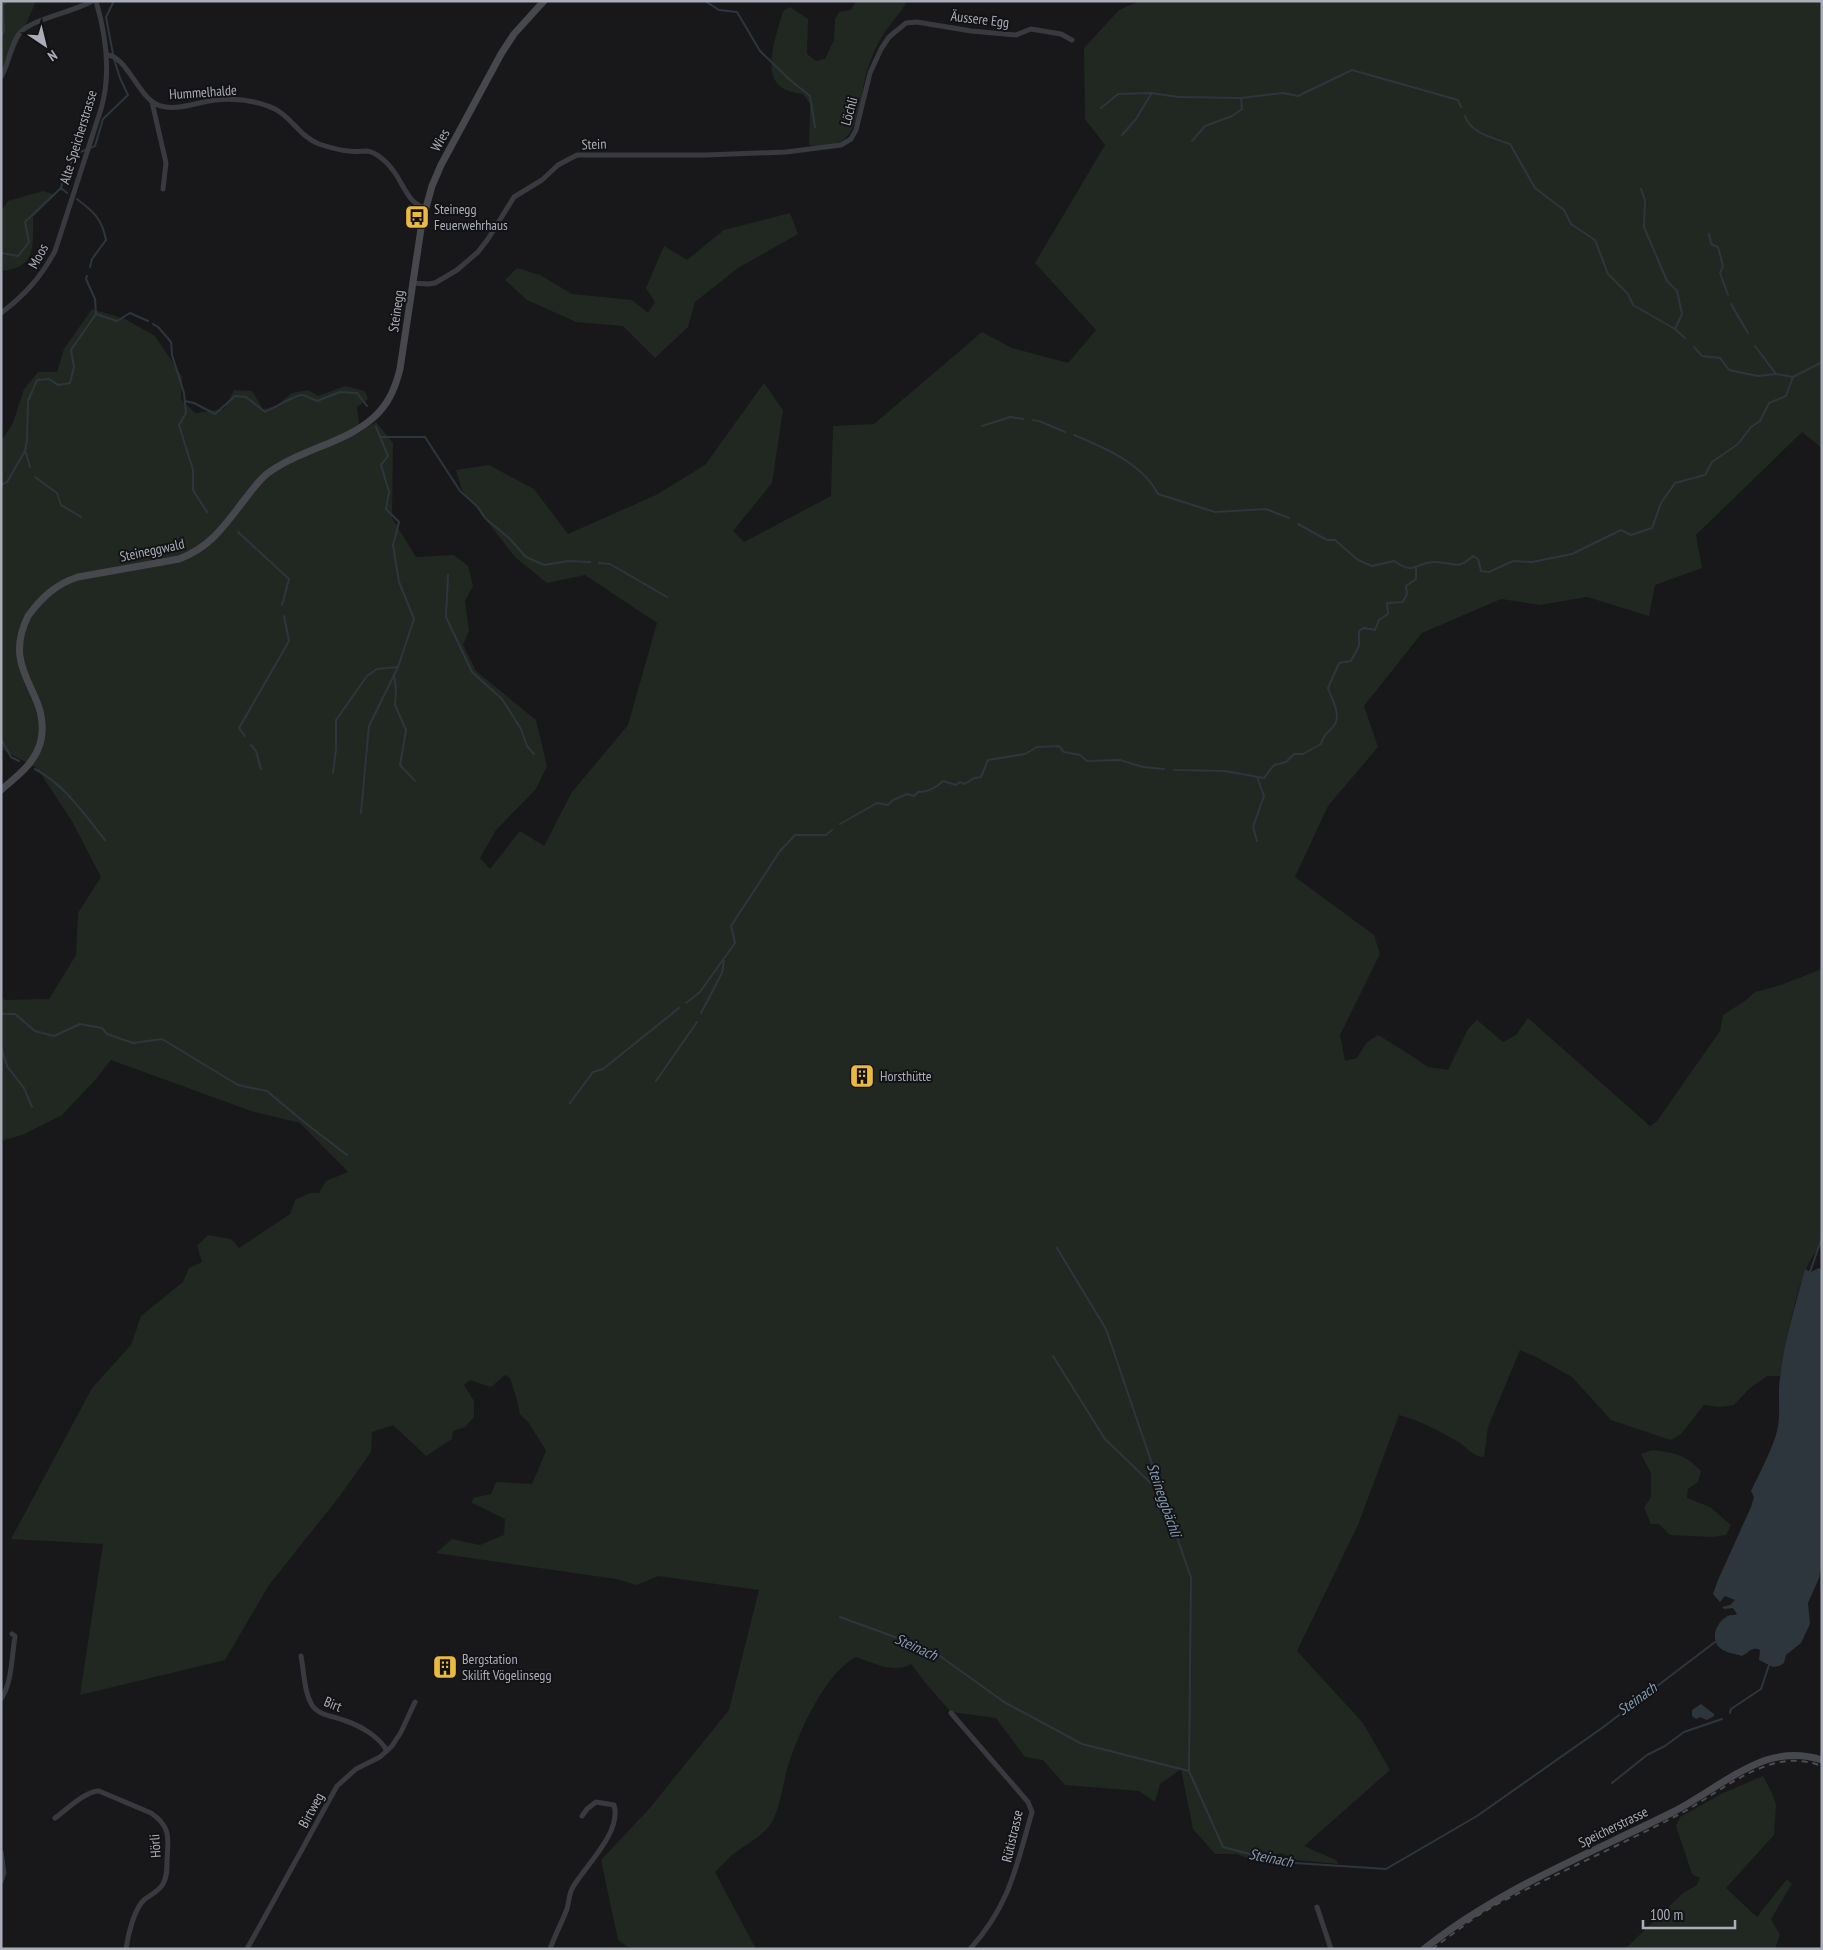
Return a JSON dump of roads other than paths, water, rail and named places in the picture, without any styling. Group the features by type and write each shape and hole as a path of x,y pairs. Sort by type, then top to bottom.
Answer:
{"main road":[{"name":"Wies","path":"425,208 440,165 501,54 528,18 544,1"},
{"name":"Steinegg","path":"379,413 389,400 396,383 425,208"},
{"name":"Steineggwald","path":"1,790 28,766 35,756 41,740 42,728 39,716 16,666 14,648 23,624 36,604 51,589 78,576 180,560 195,553 209,543 267,474 293,458 357,429 379,413"},
{"name":"Speicherstrasse","path":"1424,1949 1453,1926 1497,1899 1674,1812 1749,1768 1767,1760 1793,1755 1803,1755 1822,1760"}],"street":[{"name":"Alte Speicherstrasse","path":"73,195 103,102 108,55 101,18 94,1"},
{"path":"1,77 22,30 55,15 77,10 94,1"},
{"name":"Äussere Egg","path":"865,93 870,73 881,49 889,37 906,23 917,22 1016,35 1031,29 1061,34 1072,40"},
{"name":"Hummelhalde","path":"108,55 117,59 152,102 158,105 172,108 223,100 260,104 278,110 307,138 320,144 349,151 370,151 392,168 414,203 425,208"},
{"name":"Löchli","path":"829,147 841,145 851,139 859,121 865,93"},
{"path":"152,102 166,163 163,189"},
{"name":"Stein","path":"412,283 435,283 457,270 478,252 514,197 542,180 558,165 577,155 706,155 786,152 829,147"},
{"name":"Moos","path":"1,313 29,290 43,273 54,251 73,195"},
{"path":"1,1699 6,1690 10,1669 15,1636 12,1634"},
{"name":"Birt","path":"301,1656 312,1706 319,1712 345,1720 369,1733 379,1740 387,1751"},
{"name":"Birtweg","path":"247,1949 337,1786 348,1775 380,1758 387,1751 401,1732 414,1702"},
{"name":"Rütistrasse","path":"951,1713 1028,1802 1032,1812 1010,1888 991,1924 970,1949"},
{"name":"Hörli","path":"56,1818 94,1790 151,1813 159,1818 164,1825 169,1842 166,1878 163,1885 144,1900 139,1907 127,1937 126,1949"},
{"path":"550,1949 565,1913 573,1886 599,1850 611,1827 616,1811 614,1805 596,1802 582,1816"},
{"path":"1,1852 4,1873 1,1882"},
{"path":"1317,1907 1331,1949"}],"waterway":[{"path":"1,37 4,31 3,5 7,1"},
{"path":"113,54 106,17 114,1"},
{"path":"705,1 719,10 737,12 760,51 810,96 815,127"},
{"path":"90,148 95,146 103,119 128,95 114,59"},
{"path":"1101,108 1118,94 1151,93 1178,97 1241,98 1283,93 1298,96 1352,70 1458,100 1461,107"},
{"path":"1122,135 1136,119 1151,94"},
{"path":"1192,141 1205,126 1232,116 1242,109 1241,98"},
{"path":"1465,116 1472,127 1478,131 1510,144 1535,188 1564,210 1571,224 1595,240 1608,274 1628,294 1633,305 1675,329 1685,338"},
{"path":"1,253 18,256 29,242 25,222 61,188 65,172 79,152 86,150"},
{"path":"61,188 67,193"},
{"path":"1641,189 1645,200 1644,227 1667,281 1677,291 1682,314 1675,329"},
{"path":"77,199 100,221 106,240 92,259 90,267"},
{"path":"1709,234 1711,244 1718,247 1723,266 1720,273 1728,295"},
{"path":"1,485 7,482 25,451 28,401 37,380 49,379 58,385 70,383 74,367 71,350 96,314 95,299 86,279 87,276"},
{"path":"1731,304 1748,333"},
{"path":"96,314 117,321 130,313 148,321"},
{"path":"153,324 171,342 172,355 184,393 186,413 179,425 193,470 193,490 207,512"},
{"path":"1755,346 1776,374"},
{"path":"1694,347 1702,356 1720,358 1729,370 1758,376 1776,374 1793,377"},
{"path":"1793,377 1822,362"},
{"path":"1298,524 1327,540 1335,540 1358,560 1372,566 1394,561 1407,568 1433,562 1458,565 1473,556 1478,559 1481,571 1489,572 1513,561 1532,562 1572,554 1621,530 1631,535 1652,528 1661,503 1675,483 1705,475 1712,462 1738,444 1751,427 1760,421 1769,403 1786,396 1793,377"},
{"path":"185,401 194,403 215,414 235,396 246,397 265,412 299,395 304,395 317,401 340,392 357,393 367,406"},
{"path":"982,426 1010,417 1023,419"},
{"path":"1033,420 1065,432"},
{"path":"361,813 369,726 398,667 414,619 399,582 393,545 399,522 386,509 389,492 381,465 388,456 376,427"},
{"path":"1074,435 1110,451 1133,465 1151,483 1158,494 1215,512 1266,509 1289,518"},
{"path":"381,437 425,437 460,491 526,557 544,565 569,561 590,562"},
{"path":"26,453 30,467"},
{"path":"35,477 57,493 61,505 81,517"},
{"path":"238,532 289,579 282,605"},
{"path":"599,563 610,564 667,597"},
{"path":"1174,770 1225,771 1264,778 1274,765 1286,762 1294,754 1303,754 1321,744 1324,736 1337,720 1335,706 1328,688 1339,663 1351,661 1359,646 1359,631 1364,628 1375,630 1379,620 1388,614 1387,603 1403,602 1407,594 1406,586 1416,579 1416,568"},
{"path":"448,575 446,617 472,672 502,699 521,729 527,746 534,754"},
{"path":"245,736 239,728 289,641 284,616"},
{"path":"333,773 336,749 336,720 367,676 377,669 397,667"},
{"path":"394,675 395,705 406,730 400,765 415,781"},
{"path":"1,739 11,757 19,761"},
{"path":"251,745 256,751 261,769"},
{"path":"840,824 877,803 888,805 893,800 907,794 914,796 918,792 932,789 943,781 956,785 960,782 965,784 974,778 981,777 988,760 1025,754 1037,747 1059,746 1064,752 1080,755 1087,761 1120,760 1143,767 1164,769"},
{"path":"35,769 56,783 65,792 82,810 105,840"},
{"path":"1257,777 1264,796 1253,827 1257,841"},
{"path":"686,1003 700,992 735,943 731,926 780,851 795,835 826,835 832,830"},
{"path":"701,1013 722,973 724,961"},
{"path":"570,1103 593,1072 603,1069 679,1008"},
{"path":"1,1014 15,1014 35,1031 54,1036 80,1024 102,1028 107,1034 133,1043 162,1039 238,1085 267,1091 347,1155"},
{"path":"656,1081 697,1022"},
{"path":"1,1047 7,1066 24,1088 32,1107"},
{"name":"Steinach","path":"1810,1272 1822,1237"},
{"name":"Steineggbächli","path":"1057,1248 1106,1329 1191,1578 1189,1771"},
{"path":"1053,1356 1105,1439 1161,1493"},
{"name":"Steinach","path":"840,1617 933,1651 1004,1702 1082,1744 1189,1771 1223,1847 1280,1862 1386,1869 1477,1816 1602,1728 1715,1642"},
{"path":"1730,1713 1731,1709 1761,1689 1769,1665"},
{"path":"1612,1783 1647,1755 1665,1746 1684,1732 1722,1719"}],"railway":[{"path":"1432,1949 1477,1916 1499,1903 1676,1816 1754,1771 1787,1761 1801,1761 1822,1766"}],"place":[{"name":"Steinegg Feuerwehrhaus","path":"417,217"},
{"name":"Horsthütte","path":"862,1076"},
{"name":"Bergstation Skilift Vögelinsegg","path":"445,1667"}]}
